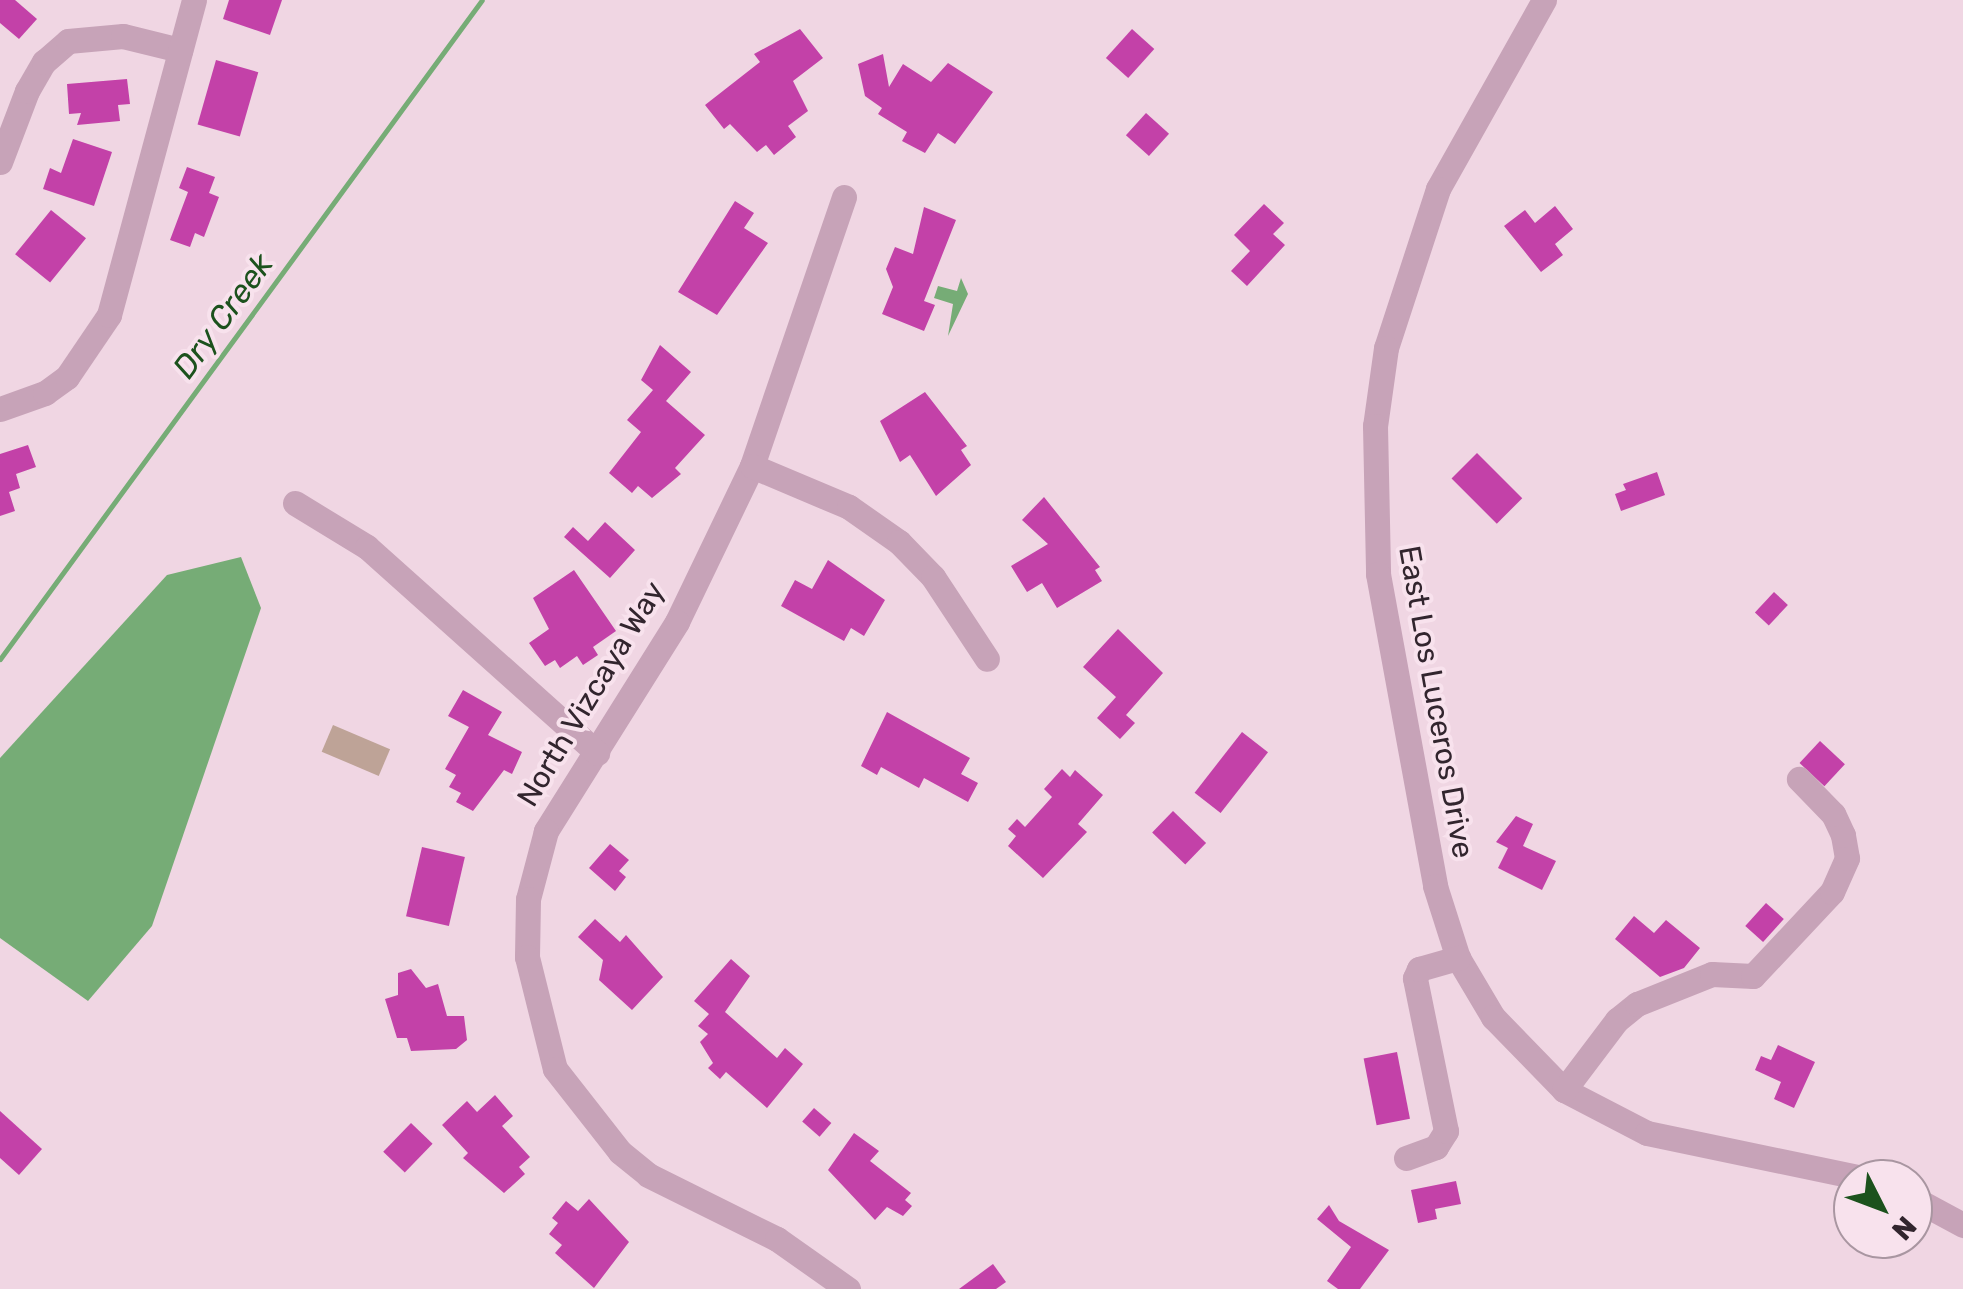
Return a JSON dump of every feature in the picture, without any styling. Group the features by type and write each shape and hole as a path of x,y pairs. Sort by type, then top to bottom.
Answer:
{"street":[{"path":"0,408 45,393 67,377 109,315 194,0"},
{"name":"East Los Luceros Drive","path":"1544,0 1470,128 1416,244 1386,348 1375,426 1378,574 1435,886 1458,958 1493,1018 1564,1090 1646,1133 1833,1172"},
{"path":"0,162 27,90 44,62 68,41 123,36 180,50"},
{"name":"North Vizcaya Way","path":"844,196 752,466 677,622 546,830 528,899 533,992 555,1069 609,1139 648,1175 776,1239 848,1289"},
{"path":"752,466 849,507 899,542 934,577 987,659"},
{"path":"294,503 366,546 597,754"},
{"path":"1564,1090 1616,1020 1637,1004 1712,974 1753,976 1832,892 1846,858 1843,835 1832,814 1800,779"},
{"path":"1406,1158 1436,1147 1446,1131 1414,978 1419,969 1458,958"},
{"path":"1933,1209 1963,1226"}],"shaded area":[{"path":"961,278 968,294 948,336 953,304 934,298 938,286 957,291"},
{"path":"241,557 261,608 152,926 88,1001 0,938 0,758 167,575"},
{"path":"333,725 390,749 379,776 322,752"}],"building":[{"path":"0,0 15,0 37,19 19,39 0,23"},
{"path":"229,0 282,0 270,35 223,19"},
{"path":"800,29 823,58 793,81 808,111 788,126 796,137 774,155 766,145 757,152 730,124 724,129 705,105 760,62 754,54"},
{"path":"1132,29 1154,49 1128,78 1106,58"},
{"path":"883,54 889,87 903,64 931,82 948,63 993,92 955,144 938,133 925,153 902,141 907,132 878,114 882,108 865,96 858,64"},
{"path":"216,60 258,72 240,137 198,124"},
{"path":"127,79 130,104 118,105 120,121 77,125 81,113 69,114 67,84"},
{"path":"1146,113 1169,134 1149,156 1126,135"},
{"path":"73,139 112,152 94,206 43,189 50,168 61,173"},
{"path":"187,167 215,177 209,193 219,197 204,237 195,233 190,247 170,240 188,192 179,188"},
{"path":"735,201 754,213 744,228 768,243 717,315 678,292"},
{"path":"1264,204 1284,223 1273,234 1285,245 1247,286 1231,271 1250,251 1234,235"},
{"path":"1555,206 1573,229 1555,244 1563,255 1541,272 1504,226 1525,210 1535,223"},
{"path":"924,207 956,220 924,301 935,305 924,331 882,314 893,287 886,269 895,247 913,254"},
{"path":"51,210 86,238 50,283 15,254"},
{"path":"660,345 691,372 666,401 705,435 675,468 681,474 652,498 638,486 632,493 609,473 641,432 627,420 653,390 641,380"},
{"path":"925,392 967,446 961,450 971,465 936,496 910,455 900,462 880,421"},
{"path":"28,445 36,467 16,474 20,488 9,492 15,511 0,516 0,454"},
{"path":"1477,453 1522,498 1497,524 1452,478"},
{"path":"1657,472 1665,495 1621,511 1615,494 1626,490 1623,484"},
{"path":"1044,497 1100,567 1095,570 1102,581 1057,608 1042,583 1027,592 1011,566 1048,544 1022,520"},
{"path":"605,522 635,550 610,578 564,537 573,527 588,541"},
{"path":"828,560 885,600 864,636 851,628 844,641 781,606 795,580 812,589"},
{"path":"574,570 616,631 593,647 598,655 583,665 577,656 560,668 555,660 545,666 529,643 549,629 533,598"},
{"path":"1774,592 1788,605 1769,625 1755,612"},
{"path":"1118,629 1163,673 1126,715 1135,723 1120,739 1097,718 1116,697 1083,667"},
{"path":"463,690 502,712 488,735 522,752 512,774 504,770 473,811 456,802 461,793 449,787 456,775 445,769 469,727 448,716"},
{"path":"887,712 970,758 961,774 978,783 968,802 924,778 919,788 881,767 877,775 861,766"},
{"path":"1242,732 1268,752 1221,813 1195,793"},
{"path":"1820,741 1845,764 1824,786 1800,763"},
{"path":"1062,769 1070,777 1075,770 1103,795 1078,824 1087,832 1043,878 1008,846 1016,836 1008,829 1017,819 1025,827 1052,797 1044,789"},
{"path":"1173,811 1206,843 1185,865 1152,833"},
{"path":"1516,816 1533,824 1523,846 1556,861 1542,890 1498,868 1508,848 1496,842"},
{"path":"610,844 629,860 619,871 626,877 615,891 589,868"},
{"path":"422,847 465,857 449,926 406,916"},
{"path":"1766,903 1784,919 1763,942 1745,926"},
{"path":"1634,916 1654,933 1666,920 1700,948 1684,968 1660,977 1615,939"},
{"path":"595,919 620,942 626,935 663,977 632,1010 599,980 603,960 578,937"},
{"path":"731,959 750,976 725,1012 777,1058 785,1048 803,1064 767,1108 726,1072 720,1079 708,1068 713,1063 700,1042 708,1034 698,1026 709,1014 694,1001"},
{"path":"411,969 426,988 438,984 447,1016 464,1016 467,1040 456,1049 411,1051 407,1038 397,1038 385,999 398,995 398,973"},
{"path":"1778,1045 1815,1062 1794,1108 1774,1099 1781,1082 1755,1070 1761,1056 1771,1060"},
{"path":"1397,1052 1410,1119 1377,1125 1364,1058"},
{"path":"495,1095 513,1116 502,1126 530,1157 519,1167 525,1174 504,1193 463,1158 468,1153 442,1125 467,1101 477,1112"},
{"path":"814,1108 831,1123 820,1137 802,1122"},
{"path":"0,1111 42,1149 19,1175 0,1158"},
{"path":"411,1123 433,1144 405,1173 383,1152"},
{"path":"854,1133 879,1151 870,1161 911,1193 905,1200 912,1206 903,1216 887,1207 875,1220 828,1170"},
{"path":"1456,1181 1461,1204 1435,1209 1437,1219 1418,1223 1411,1190"},
{"path":"589,1199 629,1242 594,1288 555,1253 562,1245 549,1234 558,1223 552,1218 566,1201 578,1211"},
{"path":"1329,1205 1339,1221 1389,1250 1360,1289 1338,1289 1327,1281 1351,1247 1317,1219"},
{"path":"993,1264 1006,1282 996,1289 959,1289"}],"waterway":[{"name":"Dry Creek","path":"0,659 482,0"}]}
